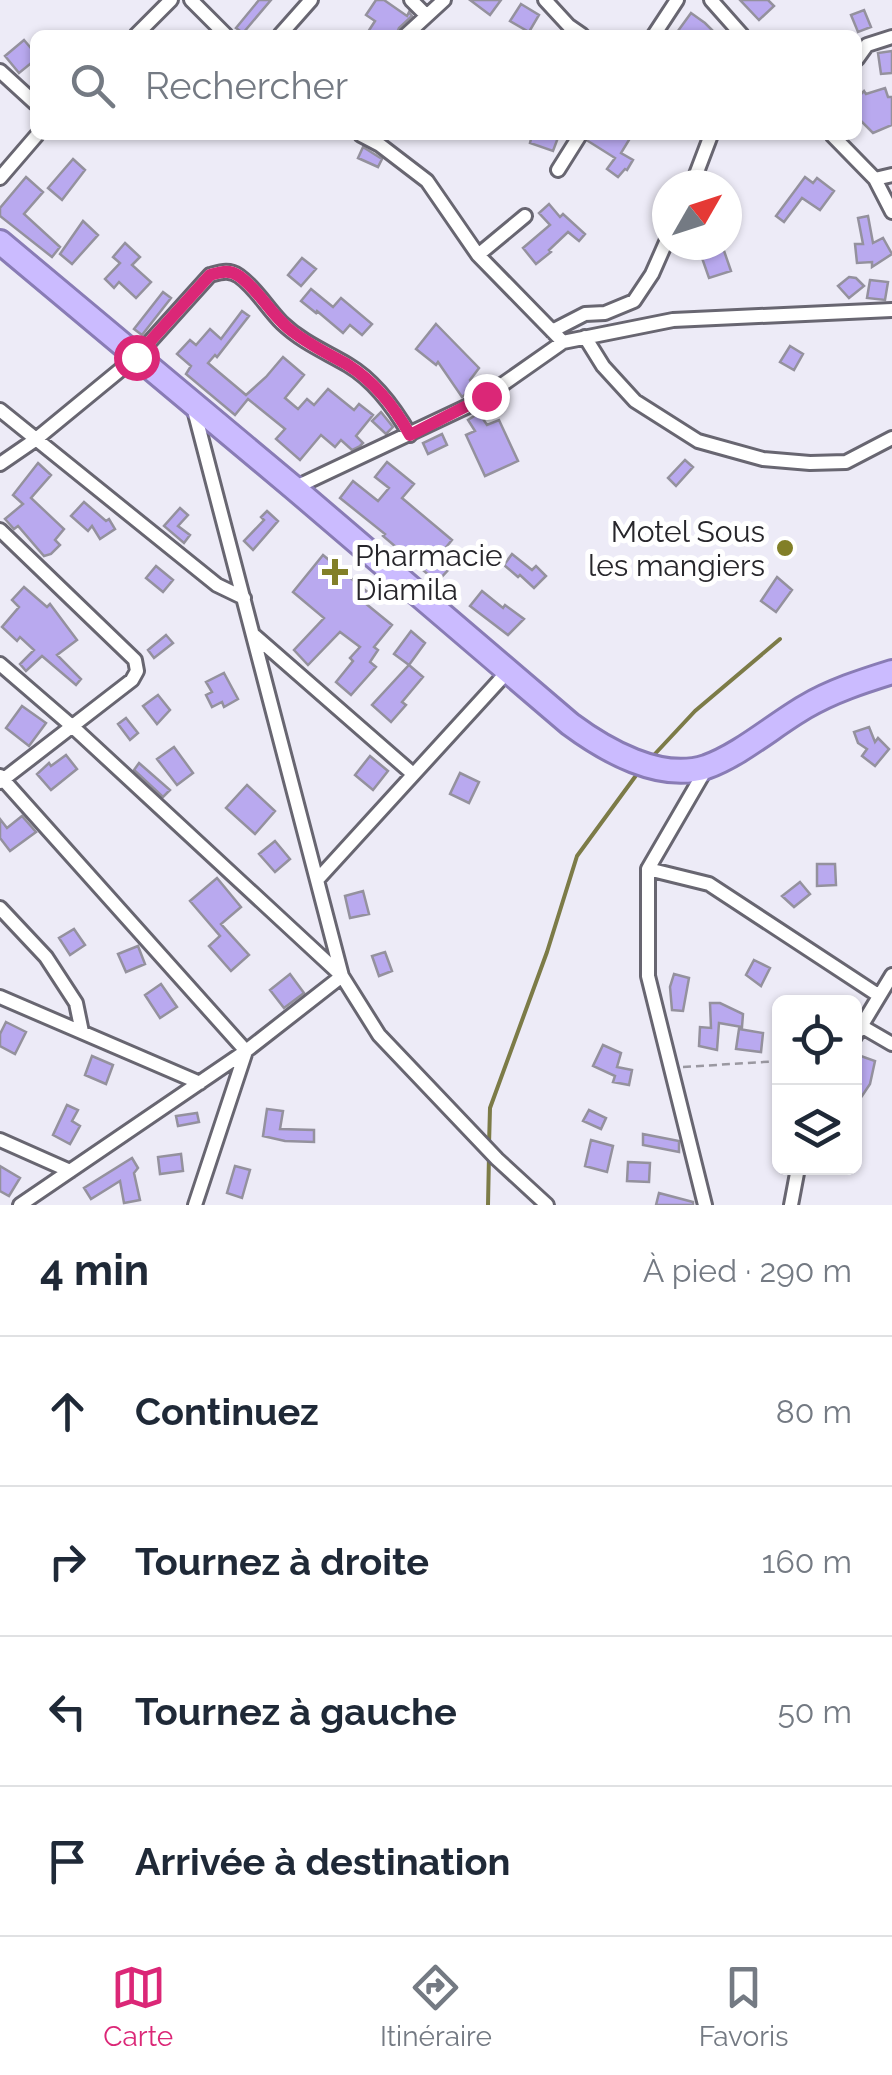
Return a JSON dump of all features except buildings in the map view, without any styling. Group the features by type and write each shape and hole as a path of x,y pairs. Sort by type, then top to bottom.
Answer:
{"highway":[{"path":"4,251 193,404 598,745 659,768 698,768 745,746 808,705 892,672"}],"street":[{"path":"141,30 172,0"},
{"path":"192,0 221,30"},
{"path":"284,30 311,0"},
{"path":"411,0 426,15"},
{"path":"411,30 444,0"},
{"path":"545,0 575,30"},
{"path":"657,30 677,0"},
{"path":"710,0 737,30"},
{"path":"862,53 868,45 892,37"},
{"path":"0,70 30,98"},
{"path":"0,178 33,140"},
{"path":"370,140 427,181 478,255 563,342"},
{"path":"558,170 577,140"},
{"path":"698,170 709,140"},
{"path":"837,140 874,179 892,212"},
{"path":"874,179 892,175"},
{"path":"478,255 526,216"},
{"path":"552,331 585,314 605,312 634,301 658,260"},
{"path":"0,464 136,357 210,275 226,270 238,274 281,322 308,344 352,368 382,394 410,435"},
{"path":"294,488 486,396 563,342 673,320 892,310"},
{"path":"585,337 603,366 635,400 698,441 762,458 810,463 846,462 892,438"},
{"path":"193,404 342,976"},
{"path":"0,410 217,585 244,598"},
{"path":"0,530 135,660 137,671 132,680 73,727 1,779 246,1051"},
{"path":"253,634 413,774"},
{"path":"0,664 342,976 379,1035 459,1121 547,1205"},
{"path":"318,879 508,671"},
{"path":"698,768 648,868 648,976 705,1205"},
{"path":"648,868 708,884 878,996"},
{"path":"0,908 46,957 76,1002 82,1032"},
{"path":"862,1025 892,975"},
{"path":"20,1205 246,1051 342,976"},
{"path":"0,997 200,1083"},
{"path":"862,1033 892,1044"},
{"path":"195,1205 246,1051"},
{"path":"0,1140 70,1171"},
{"path":"791,1205 797,1175"}],"path":[{"path":"672,1068 772,1062"}],"waterway":[{"path":"653,756 695,711 780,639"},
{"path":"489,1145 490,1108 577,856 640,770"},
{"path":"488,1205 489,1155"}],"place":[{"name":"Motel Sous les mangiers","path":"785,548"},
{"name":"Pharmacie Diamila","path":"335,572"}],"route":[{"path":"136,357 210,275 226,270 238,274 281,322 308,344 352,368 382,394 410,435 486,396"}]}
